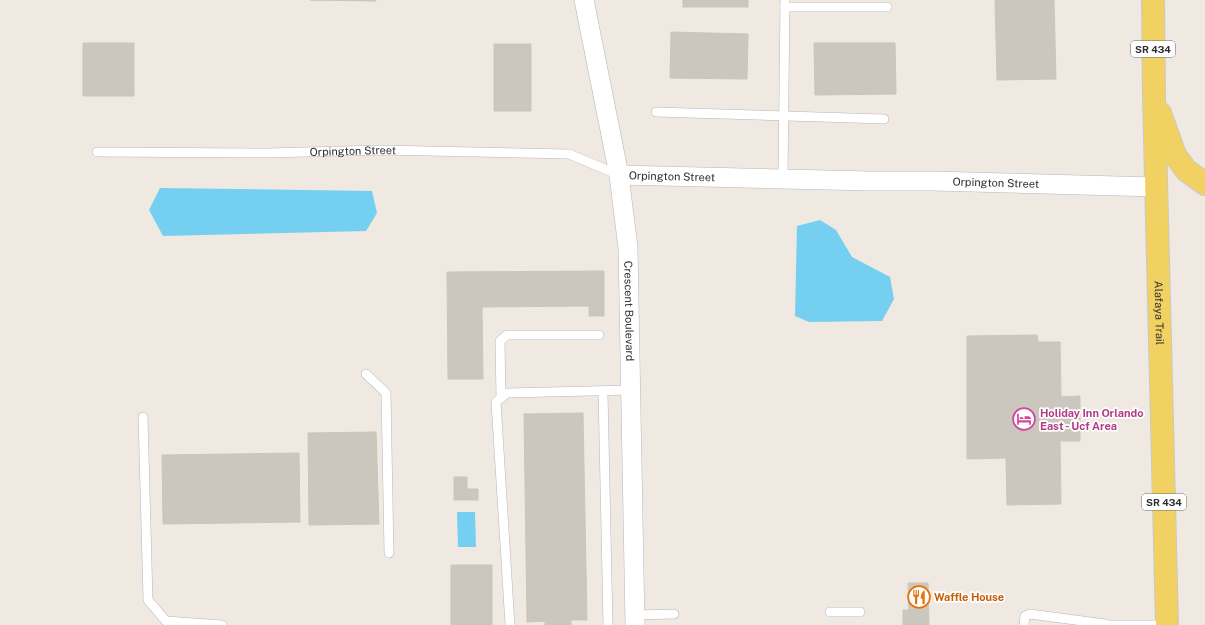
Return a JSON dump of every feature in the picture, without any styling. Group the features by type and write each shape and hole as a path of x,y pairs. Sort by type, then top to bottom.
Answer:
{"main road":[{"name":"Alafaya Trail","path":"1153,0 1167,625"},
{"path":"1154,97 1176,155 1186,170 1205,184"}],"street":[{"name":"Crescent Boulevard","path":"584,0 619,175 628,248 635,620"},
{"name":"Orpington Street","path":"619,175 1156,187"}],"lane":[{"path":"783,179 785,4 887,7"},
{"path":"656,112 884,119"},
{"name":"Orpington Street","path":"97,152 269,154 380,150 569,154 619,175"},
{"path":"510,625 498,400 500,341 507,335 599,335"},
{"path":"366,374 386,393 389,553"},
{"path":"498,400 507,393 630,390"},
{"path":"603,391 608,625"},
{"path":"143,417 148,600 166,621 222,625"},
{"path":"830,612 860,612"},
{"path":"635,620 674,614"},
{"path":"1024,625 1025,616 1030,614 1105,625 1167,625"}],"water":[{"path":"160,188 372,191 377,213 366,231 163,236 149,210"},
{"path":"820,220 836,230 852,257 890,277 894,299 882,321 809,322 795,316 797,226"},
{"path":"457,512 475,512 476,547 458,547"}],"building":[{"path":"310,0 376,0 376,1"},
{"path":"683,0 748,0 748,7 683,7"},
{"path":"995,0 1054,0 1056,79 997,80"},
{"path":"671,32 748,34 747,79 670,78"},
{"path":"83,43 134,43 134,96 83,96"},
{"path":"814,43 895,43 896,94 815,95"},
{"path":"494,44 531,44 531,111 494,111"},
{"path":"604,271 604,316 589,316 589,306 482,307 483,379 448,379 447,272"},
{"name":"Holiday Inn Orlando East - Ucf Area","path":"1037,335 1038,342 1060,342 1061,397 1080,396 1080,441 1060,441 1061,504 1007,505 1006,458 967,459 967,336"},
{"path":"583,413 587,620 571,620 571,625 545,625 545,621 527,622 524,414"},
{"path":"376,432 379,524 309,525 308,433"},
{"path":"299,453 300,522 163,524 162,455"},
{"path":"454,477 467,477 467,489 478,489 478,500 454,500"},
{"path":"451,565 492,565 492,625 451,625"},
{"name":"Waffle House","path":"908,583 928,583 929,625 903,625 903,610 909,610"}],"place":[{"name":"Holiday Inn Orlando East - Ucf Area","path":"1024,419"},
{"name":"Waffle House","path":"919,597"}]}
